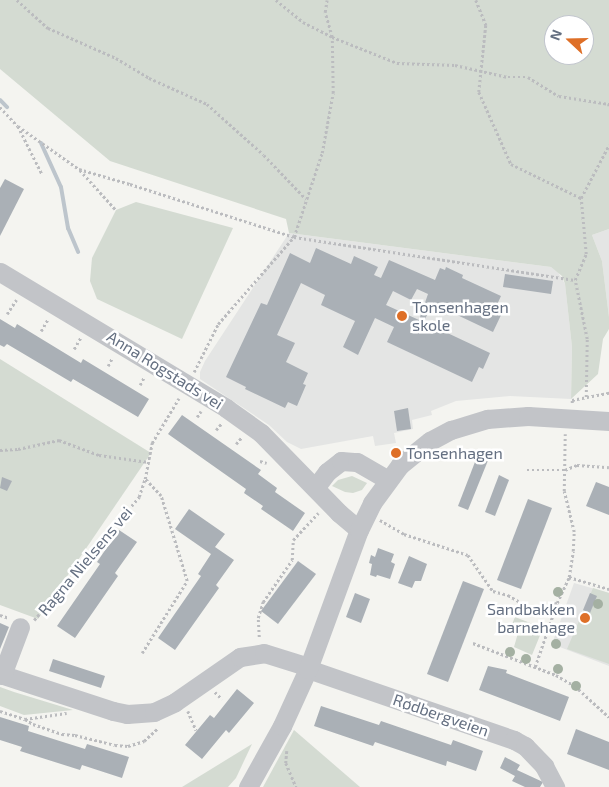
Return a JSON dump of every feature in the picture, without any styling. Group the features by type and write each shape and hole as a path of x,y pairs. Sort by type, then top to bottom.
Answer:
{"street":[{"name":"Anna Rogstads vei","path":"0,272 226,408 261,433 359,530"},
{"path":"248,787 282,726 309,668 359,530 372,503 400,465 423,446 469,423 487,419 528,416 609,422"},
{"path":"315,488 334,466 341,461 349,460 357,462 388,480"},
{"name":"Ragna Nielsens vei","path":"20,627 1,674 113,711 128,714 154,712 175,702 240,657 259,654 276,656 309,668"},
{"name":"Rødbergveien","path":"309,668 514,740 525,746 544,766 555,787"}],"path":[{"path":"17,0 48,28 116,58 149,78 207,104 264,154 306,199"},
{"path":"276,0 303,22 332,37 397,63 455,65 508,77 528,78 559,96 609,104 609,106"},
{"path":"270,262 294,237 322,153 333,93 332,37 325,12 326,0"},
{"path":"476,0 486,25 478,92 512,164 581,198"},
{"path":"0,107 18,126 79,169 116,210"},
{"path":"18,126 42,174"},
{"path":"586,397 587,340 575,280 586,254 581,198 609,145"},
{"path":"79,169 294,237 575,280"},
{"path":"7,314 20,295"},
{"path":"41,331 51,313"},
{"path":"74,349 84,332"},
{"path":"572,400 609,393"},
{"path":"535,667 557,603 570,577 574,532 564,491 564,429"},
{"path":"0,450 18,450 59,440 99,456 149,462"},
{"path":"527,470 565,470 576,465 609,467"},
{"path":"142,653 187,581 161,496 145,479"},
{"name":"Ragna Nielsens vei","path":"20,627 35,619 139,497"},
{"path":"259,654 258,618 262,602 292,560 292,540 321,510"},
{"path":"376,517 404,534 468,555 493,591 508,595 527,606 539,608 557,603"},
{"path":"570,577 609,589"},
{"path":"473,643 556,675 575,686 609,717"},
{"path":"185,705 196,730"},
{"path":"0,711 62,734 128,746 144,741 162,722"},
{"path":"25,719 68,712"}],"shaded area":[{"path":"0,0 609,0 609,229 592,235 602,261 609,317 609,329 603,339 598,374 571,399 572,347 565,284 562,276 551,267 289,233 286,219 110,161 0,69"},
{"path":"136,202 233,228 182,339 97,299 90,281 92,258 116,210"},
{"path":"609,229 609,317 602,261 592,235"},
{"name":"Tonsenhagen skole","path":"289,233 551,267 558,272 565,284 572,347 571,399 510,396 456,401 431,411 432,415 412,420 413,429 394,433 396,443 375,446 373,436 301,449 287,442 269,425 200,379 200,372 205,361"},
{"path":"0,359 151,453 38,619 0,605"},
{"path":"352,476 367,483 362,490 353,493 345,492 332,486 338,480"},
{"name":"Sandbakken barnehage","path":"574,583 609,593 609,666 552,644"},
{"name":"Sandbakken barnehage","path":"593,588 609,593 609,664 567,649"},
{"path":"515,617 543,628 532,655 514,647 518,633 510,629"},
{"path":"0,687 73,710 24,715 0,706"},
{"path":"294,730 360,787 263,787"},
{"path":"252,744 236,778 228,787 182,787"}],"building":[{"path":"5,179 24,189 0,236 0,188"},
{"name":"Tonsenhagen skole","path":"316,248 351,264 354,256 378,267 374,275 381,278 389,260 435,280 440,268 445,270 446,267 463,275 462,278 501,296 495,309 502,313 493,332 432,303 424,322 490,353 483,369 479,367 472,382 387,342 394,327 375,318 358,355 343,347 355,321 321,305 325,295 301,283 277,335 295,343 286,362 308,373 303,384 306,385 297,406 288,402 285,408 245,389 246,387 226,377 261,303 267,305 290,253 310,263","holes":["417,289 428,294 419,320 386,305 393,291 411,300"]},
{"path":"505,274 553,281 551,294 503,287"},
{"path":"0,319 15,328 17,324 81,363 83,359 149,399 138,417 73,379 71,382 7,344 4,347 0,345"},
{"path":"408,408 411,429 397,431 394,411"},
{"path":"182,415 261,470 258,474 277,488 275,492 305,513 293,531 261,509 263,506 244,493 246,489 168,434"},
{"path":"480,449 491,453 468,510 458,506"},
{"path":"499,475 509,480 495,516 485,512"},
{"path":"2,477 12,481 7,491 0,488"},
{"path":"596,482 609,487 609,515 586,506"},
{"path":"528,499 552,508 521,589 497,580"},
{"path":"189,509 225,534 215,547 234,560 216,585 219,588 175,650 158,638 201,576 198,574 211,554 175,529"},
{"path":"119,530 137,542 115,573 118,576 75,638 57,626 100,564 97,562"},
{"path":"378,548 394,554 391,562 395,564 390,579 370,575 372,564 369,563 371,555 375,557"},
{"path":"409,556 427,564 421,581 415,581 412,588 398,583"},
{"path":"298,561 316,574 278,624 261,611"},
{"path":"463,581 484,589 448,682 427,674"},
{"path":"355,593 370,599 361,623 346,617"},
{"path":"590,593 597,596 590,613 583,610"},
{"path":"0,623 9,627 0,649"},
{"path":"53,659 105,676 101,688 49,671"},
{"path":"488,666 507,670 506,673 569,697 560,721 479,690"},
{"path":"237,689 254,703 229,733 226,730 202,759 185,745 210,715 214,718"},
{"path":"321,706 379,725 381,721 451,745 453,740 483,751 476,771 447,761 446,766 375,742 373,746 314,726"},
{"path":"0,717 29,726 28,731 85,749 87,744 129,757 122,778 82,765 80,770 20,751 22,747 0,740"},
{"path":"576,729 609,742 609,770 567,754"},
{"path":"505,757 520,765 517,770 543,782 540,787 525,787 512,781 515,776 500,768"}],"waterway":[{"path":"0,100 7,107"},
{"path":"41,143 61,187 68,228 78,252"}],"place":[{"name":"Tonsenhagen skole","path":"402,316"},
{"name":"Tonsenhagen","path":"396,453"},
{"name":"Sandbakken barnehage","path":"585,618"}]}
